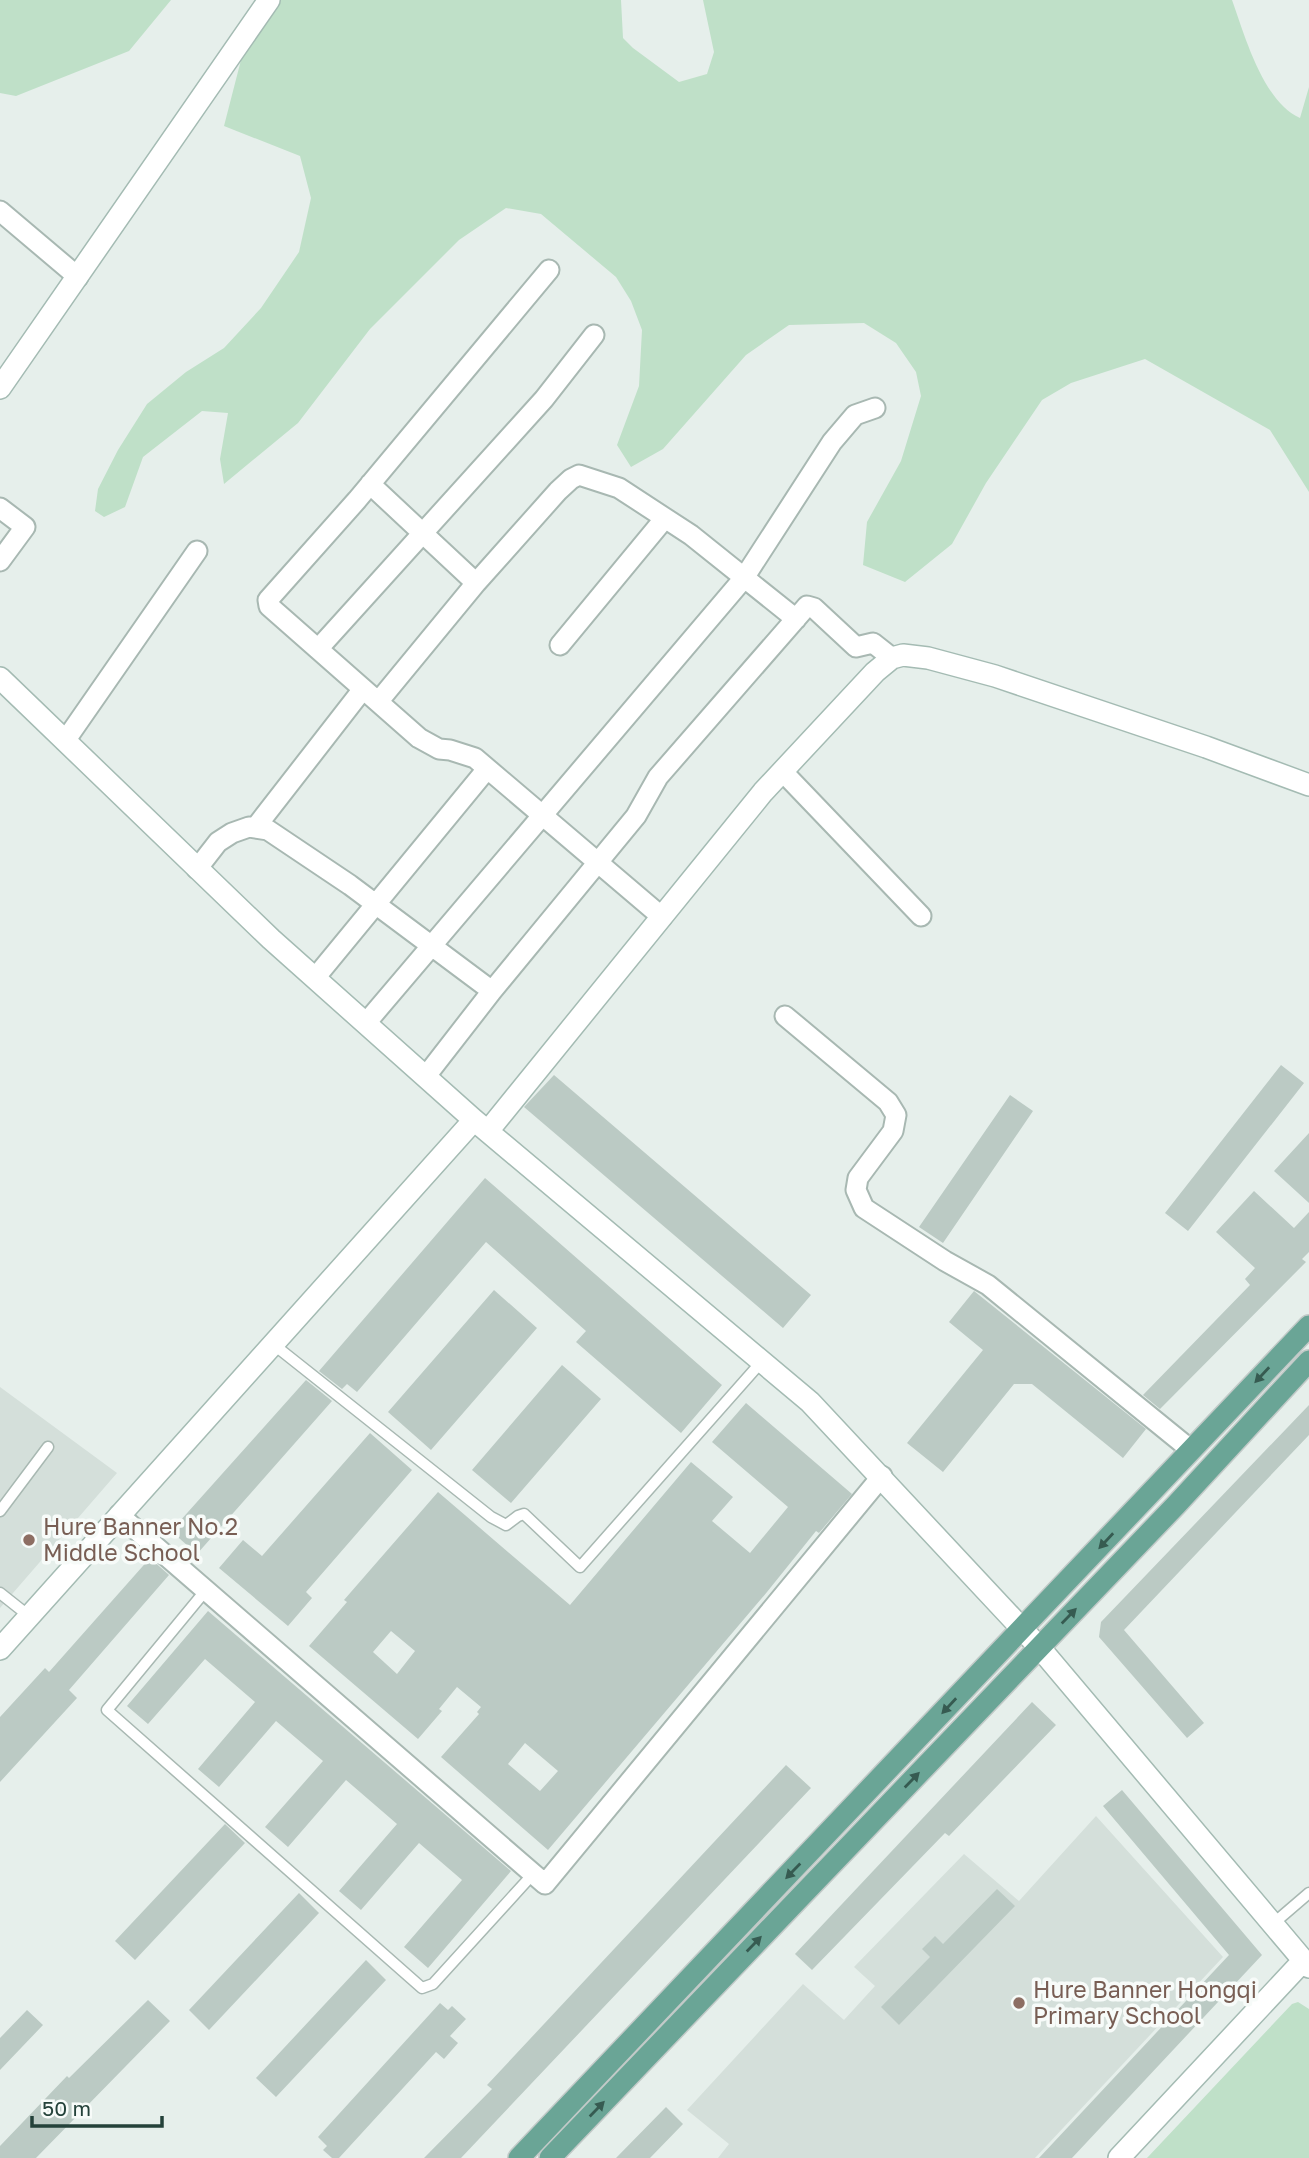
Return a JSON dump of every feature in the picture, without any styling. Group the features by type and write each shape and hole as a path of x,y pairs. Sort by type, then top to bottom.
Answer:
{"main road":[{"path":"519,2158 1309,1326"},
{"path":"550,2158 1176,1505 1309,1361"}],"street":[{"path":"0,388 269,0"},
{"path":"0,211 78,277"},
{"path":"549,270 370,484 268,600 269,606 419,737 439,749 475,758 662,917"},
{"path":"318,649 544,398 594,335"},
{"path":"366,1023 744,578 832,442 855,415 875,408"},
{"path":"255,828 371,695 571,478 579,475 619,488 691,535 796,619"},
{"path":"370,484 475,583"},
{"path":"0,508 25,527 0,561"},
{"path":"560,645 665,518"},
{"path":"65,741 197,551"},
{"path":"425,1076 636,816 658,777 807,606 814,608 856,647 873,643 892,659"},
{"path":"0,1648 272,1343 481,1126 783,772 875,672 892,659 903,655 928,658 995,676 1206,747 1309,785"},
{"path":"0,678 271,939 481,1126 810,1402 1040,1647 1306,1964 1119,2158"},
{"path":"315,978 487,769"},
{"path":"783,772 921,916"},
{"path":"197,869 218,842 232,833 249,827 268,830 375,904 492,991"},
{"path":"785,1016 888,1102 896,1115 893,1131 858,1178 856,1191 864,1208 945,1261 988,1285 1191,1450"},
{"path":"119,1515 545,1884 882,1476"}],"lane":[{"path":"272,1343 491,1517 506,1525 524,1514 580,1567 763,1360"},
{"path":"0,1511 48,1447"},
{"path":"206,1590 107,1710 422,1988 433,1984 533,1874"},
{"path":"0,1593 29,1616"},
{"path":"1274,1923 1309,1893"}],"shaded area":[{"name":"Hure Banner No.2 Middle School","path":"0,1387 117,1473 0,1608"},
{"name":"Hure Banner Hongqi Primary School","path":"1096,1816 1223,1957 1035,2158 718,2158 729,2144 687,2110 803,1984 844,2020 875,1986 854,1967 964,1854 1019,1901"}],"green space":[{"path":"0,0 171,0 129,51 16,96 0,93"},
{"path":"281,0 621,0 623,38 679,82 707,74 714,52 703,0 1232,0 1249,49 1266,83 1287,110 1300,118 1309,87 1309,492 1270,430 1145,359 1071,383 1042,400 986,483 952,544 905,582 863,565 867,522 901,461 921,396 916,372 896,343 864,323 789,325 746,355 663,449 631,467 617,445 639,386 642,330 631,301 616,277 541,214 506,208 459,240 370,329 298,423 224,484 220,459 228,413 202,411 143,457 125,507 104,517 95,511 98,489 118,450 147,404 186,372 224,348 261,308 299,252 311,198 300,156 224,126 241,60"},
{"path":"1298,2002 1309,2009 1309,2158 1147,2158 1292,2004"}],"building":[{"path":"1281,1065 1304,1083 1188,1231 1165,1213"},
{"path":"554,1075 811,1295 783,1328 524,1107"},
{"path":"1010,1095 1033,1111 943,1243 919,1227"},
{"path":"1309,1133 1309,1203 1274,1171"},
{"path":"485,1178 722,1385 681,1433 576,1342 586,1331 486,1242 357,1392 347,1384 342,1389 319,1371"},
{"path":"1254,1191 1294,1228 1309,1212 1309,1252 1302,1259 1306,1262 1160,1409 1143,1395 1250,1285 1245,1279 1255,1268 1216,1232"},
{"path":"494,1290 537,1328 431,1450 388,1412"},
{"path":"974,1291 1146,1429 1123,1458 1032,1384 1014,1384 943,1472 907,1443 983,1350 949,1322"},
{"path":"562,1365 601,1399 511,1503 472,1470"},
{"path":"306,1380 332,1401 197,1554 171,1531"},
{"path":"746,1403 852,1494 819,1533 816,1531 548,1850 441,1757 479,1714 477,1712 481,1707 457,1687 439,1709 442,1711 418,1739 309,1646 347,1602 344,1600 438,1492 570,1605 691,1462 733,1497 712,1521 750,1553 788,1507 712,1442","holes":["391,1631 415,1651 397,1674 373,1652","525,1743 558,1771 540,1791 508,1764"]},
{"path":"1309,1405 1309,1435 1124,1630 1204,1723 1187,1738 1099,1637 1101,1622"},
{"path":"370,1433 412,1470 306,1592 312,1598 288,1626 219,1568 243,1540 262,1556"},
{"path":"150,1558 169,1575 69,1690 77,1698 0,1782 0,1717 45,1668 49,1672"},
{"path":"208,1611 511,1871 428,1968 404,1947 462,1880 419,1843 361,1910 339,1891 397,1824 346,1780 288,1847 265,1827 323,1761 276,1721 219,1787 198,1769 255,1702 205,1659 148,1724 127,1706"},
{"path":"1032,1702 1056,1725 949,1836 945,1833 812,1970 795,1954"},
{"path":"786,1765 811,1788 461,2158 424,2158 492,2089 487,2085"},
{"path":"1122,1790 1262,1955 1072,2158 1039,2158 1229,1955 1103,1806"},
{"path":"225,1824 245,1843 135,1960 115,1941"},
{"path":"997,1889 1015,1906 899,2025 881,2007 930,1957 922,1949 935,1936 943,1944"},
{"path":"299,1893 319,1913 209,2030 189,2010"},
{"path":"366,1960 386,1980 276,2097 256,2078"},
{"path":"148,2000 170,2021 36,2158 0,2158 0,2146 67,2076 69,2078"},
{"path":"440,2003 448,2010 452,2006 466,2019 450,2036 458,2043 444,2059 436,2052 339,2158 332,2158 323,2150 327,2146 318,2137"},
{"path":"27,2010 43,2025 0,2070 0,2038"},
{"path":"666,2107 683,2124 650,2158 616,2158"}],"place":[{"name":"Hure Banner No.2 Middle School","path":"29,1540"},
{"name":"Hure Banner Hongqi Primary School","path":"1019,2003"}]}
